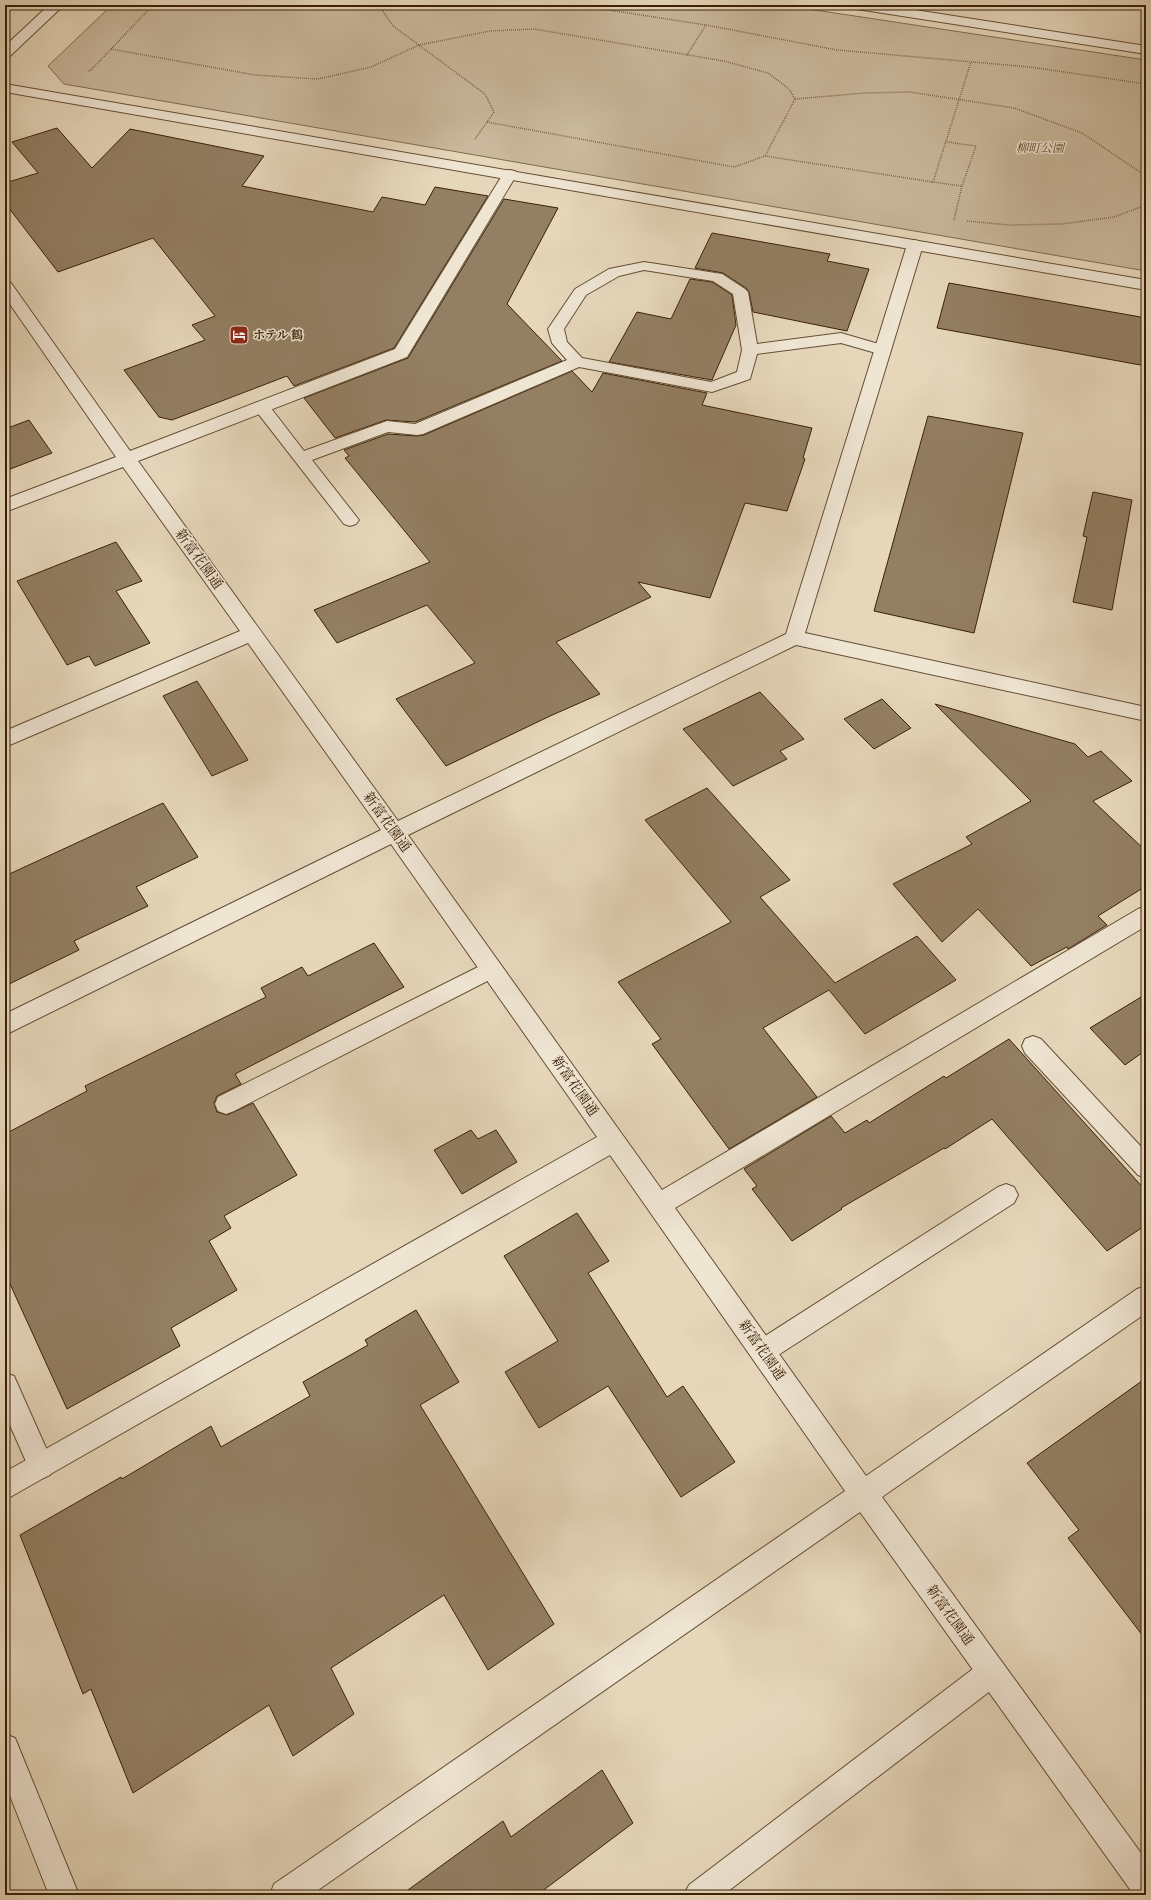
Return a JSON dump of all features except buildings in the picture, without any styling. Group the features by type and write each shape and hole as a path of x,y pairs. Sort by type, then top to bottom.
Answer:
{"street":[{"path":"5,53 57,5"},
{"path":"857,5 897,8 1146,50"},
{"path":"5,88 1146,285"},
{"path":"5,506 401,353 510,174"},
{"path":"794,638 915,245"},
{"name":"新富花園通","path":"5,286 614,1140 863,1494 1146,1886"},
{"path":"5,739 252,633"},
{"path":"5,1025 395,832 794,638 1146,714"},
{"path":"659,1205 1146,915"},
{"path":"5,1487 614,1140"},
{"path":"285,1895 1146,1298"}],"lane":[{"path":"301,458 387,426 417,430 577,362 712,387 744,375 750,350 740,292 717,277 644,266 614,272 580,292 556,329 560,343 577,362"},
{"path":"750,350 841,338 883,350"},
{"path":"261,407 350,520"},
{"path":"226,1104 492,969"},
{"path":"1033,1046 1146,1168"},
{"path":"763,1351 1006,1195"},
{"path":"5,1385 41,1466"},
{"path":"699,1895 992,1672"},
{"path":"5,1748 64,1895"}],"path":[{"path":"84,72 91,70 153,5"},
{"path":"381,5 380,7 393,26 485,94 494,112 474,141"},
{"path":"576,5 706,25 837,50 1030,67 1146,84"},
{"path":"687,55 706,25"},
{"path":"111,49 255,75 318,79 371,67 419,45 490,31 534,29 724,61 768,74 789,89 795,99"},
{"path":"933,182 947,142 971,62"},
{"path":"795,99 865,93 910,92 1014,108 1082,133 1146,176"},
{"path":"765,156 795,99"},
{"path":"487,122 734,167 765,156 962,186"},
{"path":"947,142 976,146 962,186 954,220"},
{"path":"962,221 1009,225 1061,224 1114,217 1146,205"}],"green space":[{"name":"柳町公園","path":"112,5 782,5 1146,60 1146,271 64,84 48,66"}],"place":[{"name":"ホテル 鶴","path":"239,335"}]}
